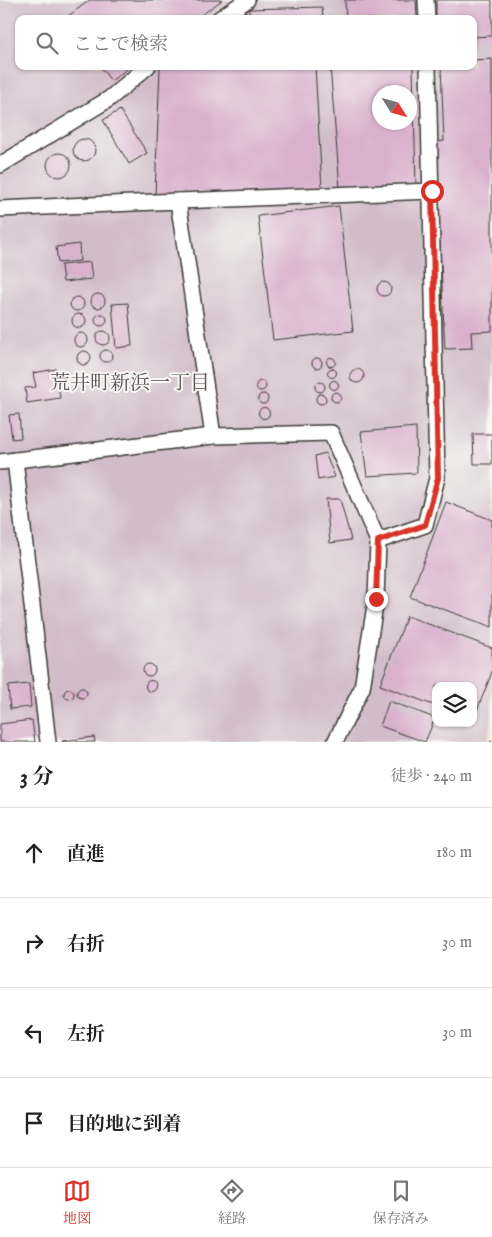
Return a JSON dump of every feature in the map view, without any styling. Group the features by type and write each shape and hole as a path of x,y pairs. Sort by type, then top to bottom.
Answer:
{"street":[{"path":"225,15 247,0"},
{"path":"426,0 427,15"},
{"path":"0,165 109,99 143,70"},
{"path":"378,541 425,525 438,478 428,70"},
{"path":"0,209 432,191"},
{"path":"178,201 213,436"},
{"path":"0,462 213,436 331,433 378,541 376,599 362,688 334,742"},
{"path":"15,460 48,742"}],"shaded area":[{"path":"0,0 235,0 212,15 15,15 15,70 131,70 109,90 0,158"},
{"path":"250,0 492,0 492,719 487,742 0,742 0,174 109,104 148,70 477,70 477,15 229,15"}],"building":[{"path":"90,0 222,0 201,15 69,15"},
{"path":"345,0 416,0 417,15 346,15"},
{"path":"436,0 492,0 492,36 477,37 477,15 436,15"},
{"path":"322,7 323,15 249,15 249,9"},
{"path":"492,59 492,331 471,332 472,348 445,349 435,142 444,141 441,70 477,70 477,60"},
{"path":"103,70 126,70 111,81"},
{"path":"160,70 315,70 322,189 155,195"},
{"path":"330,70 413,70 413,85 372,85 372,130 415,130 416,186 340,188"},
{"path":"120,110 147,153 129,164 103,120"},
{"path":"80,139 88,139 95,146 95,154 88,161 80,161 73,154 73,146"},
{"path":"59,153 68,156 71,165 68,174 59,177 50,174 47,165 50,156"},
{"path":"339,206 353,331 273,340 258,216"},
{"path":"79,244 80,261 58,263 56,247"},
{"path":"90,262 92,279 63,282 61,265"},
{"path":"384,282 389,284 391,289 389,294 384,296 379,294 377,289 379,284"},
{"path":"95,294 101,294 105,301 101,308 95,308 91,304 91,298"},
{"path":"77,297 82,299 84,304 82,309 77,311 72,309 70,304 72,299"},
{"path":"128,303 132,346 116,348 112,304"},
{"path":"79,314 84,316 86,321 84,326 79,328 74,326 72,321 74,316"},
{"path":"103,314 106,315 106,325 99,326 96,325 95,318 96,315"},
{"path":"100,331 106,331 110,338 106,345 100,345 96,341 96,335"},
{"path":"81,333 86,335 88,340 86,345 81,347 76,345 74,340 76,335"},
{"path":"104,350 108,350 112,356 108,362 104,362 100,358 100,354"},
{"path":"84,351 89,353 91,358 89,363 84,365 79,363 77,358 79,353"},
{"path":"315,358 319,358 322,363 321,367 315,368 312,365 312,361"},
{"path":"331,358 335,362 331,366 327,362"},
{"path":"332,368 337,373 332,378 327,373"},
{"path":"56,369 60,398 27,403 25,388 36,387 33,373"},
{"path":"357,369 362,371 364,376 362,381 357,383 352,381 350,376 352,371"},
{"path":"334,380 339,385 334,390 329,385"},
{"path":"259,381 263,381 266,386 265,390 259,391 256,388 256,384"},
{"path":"318,382 322,382 325,387 324,391 318,392 315,389 315,385"},
{"path":"334,392 338,392 341,397 340,401 334,402 331,399 331,395"},
{"path":"261,394 265,394 268,399 267,403 261,404 258,401 258,397"},
{"path":"321,394 326,399 321,404 316,399"},
{"path":"262,408 266,408 269,413 268,417 262,418 259,415 259,411"},
{"path":"19,414 21,438 12,439 9,415"},
{"path":"416,427 417,473 367,476 361,432"},
{"path":"473,434 492,434 492,464 474,464"},
{"path":"325,453 335,477 318,480 315,456"},
{"path":"326,499 340,499 351,540 330,543"},
{"path":"446,502 492,520 492,627 410,597"},
{"path":"407,616 492,648 492,672 477,711 477,682 432,682 432,704 380,685"},
{"path":"149,664 155,670 149,676 143,670"},
{"path":"149,681 153,681 156,686 155,690 149,691 146,688 146,684"},
{"path":"29,684 31,707 10,709 8,686"},
{"path":"82,688 87,693 82,698 77,693"},
{"path":"69,689 74,694 69,699 64,694"},
{"path":"389,701 432,717 432,725 425,742 380,726"},
{"path":"32,720 35,742 0,742 0,724"},
{"path":"94,737 95,742 62,742 62,741"}],"district":[{"name":"荒井町新浜一丁目","path":"130,382"}],"route":[{"path":"376,599 378,541 425,525 438,478 432,191"}]}
